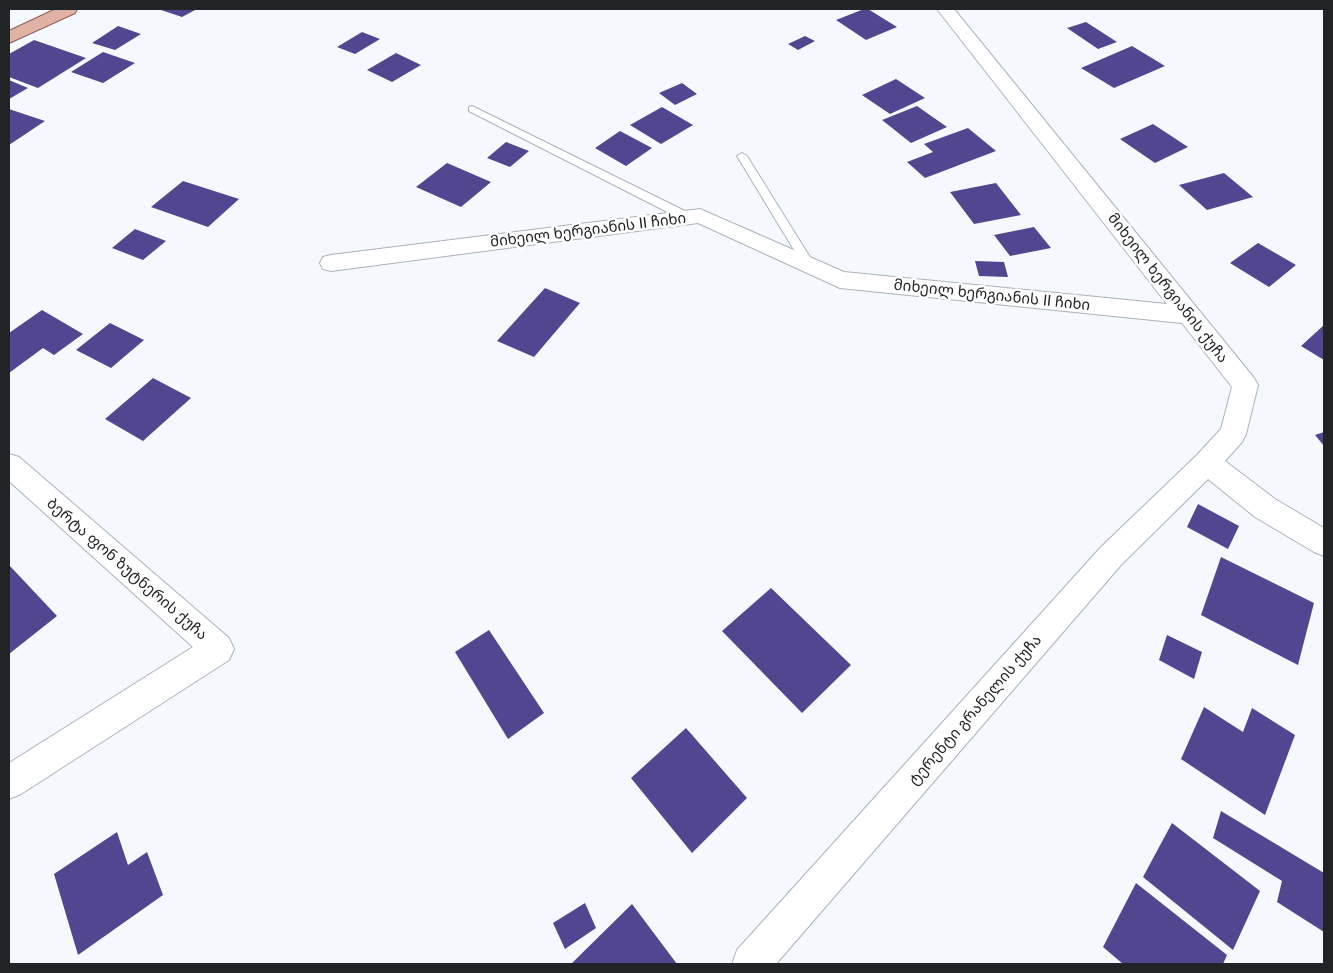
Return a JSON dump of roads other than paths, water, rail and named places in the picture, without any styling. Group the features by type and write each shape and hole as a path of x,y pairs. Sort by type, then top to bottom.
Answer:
{"main road":[{"path":"9,38 69,9"}],"street":[{"name":"მიხეილ ხერგიანის ქუჩა","path":"945,9 1245,385 1234,434 1206,463"},
{"name":"მიხეილ ხერგიანის II ჩიხი","path":"331,263 700,216 840,280 1190,315"},
{"path":"1206,463 1265,508 1324,543"},
{"name":"ტერენტი გრანელის ქუჩა","path":"752,964 1110,556 1206,463"},
{"name":"ბერტა ფონ ზუტნერის ქუჩა","path":"9,465 218,650 9,782"}],"lane":[{"path":"472,109 687,217"},
{"path":"742,156 809,265"}]}
